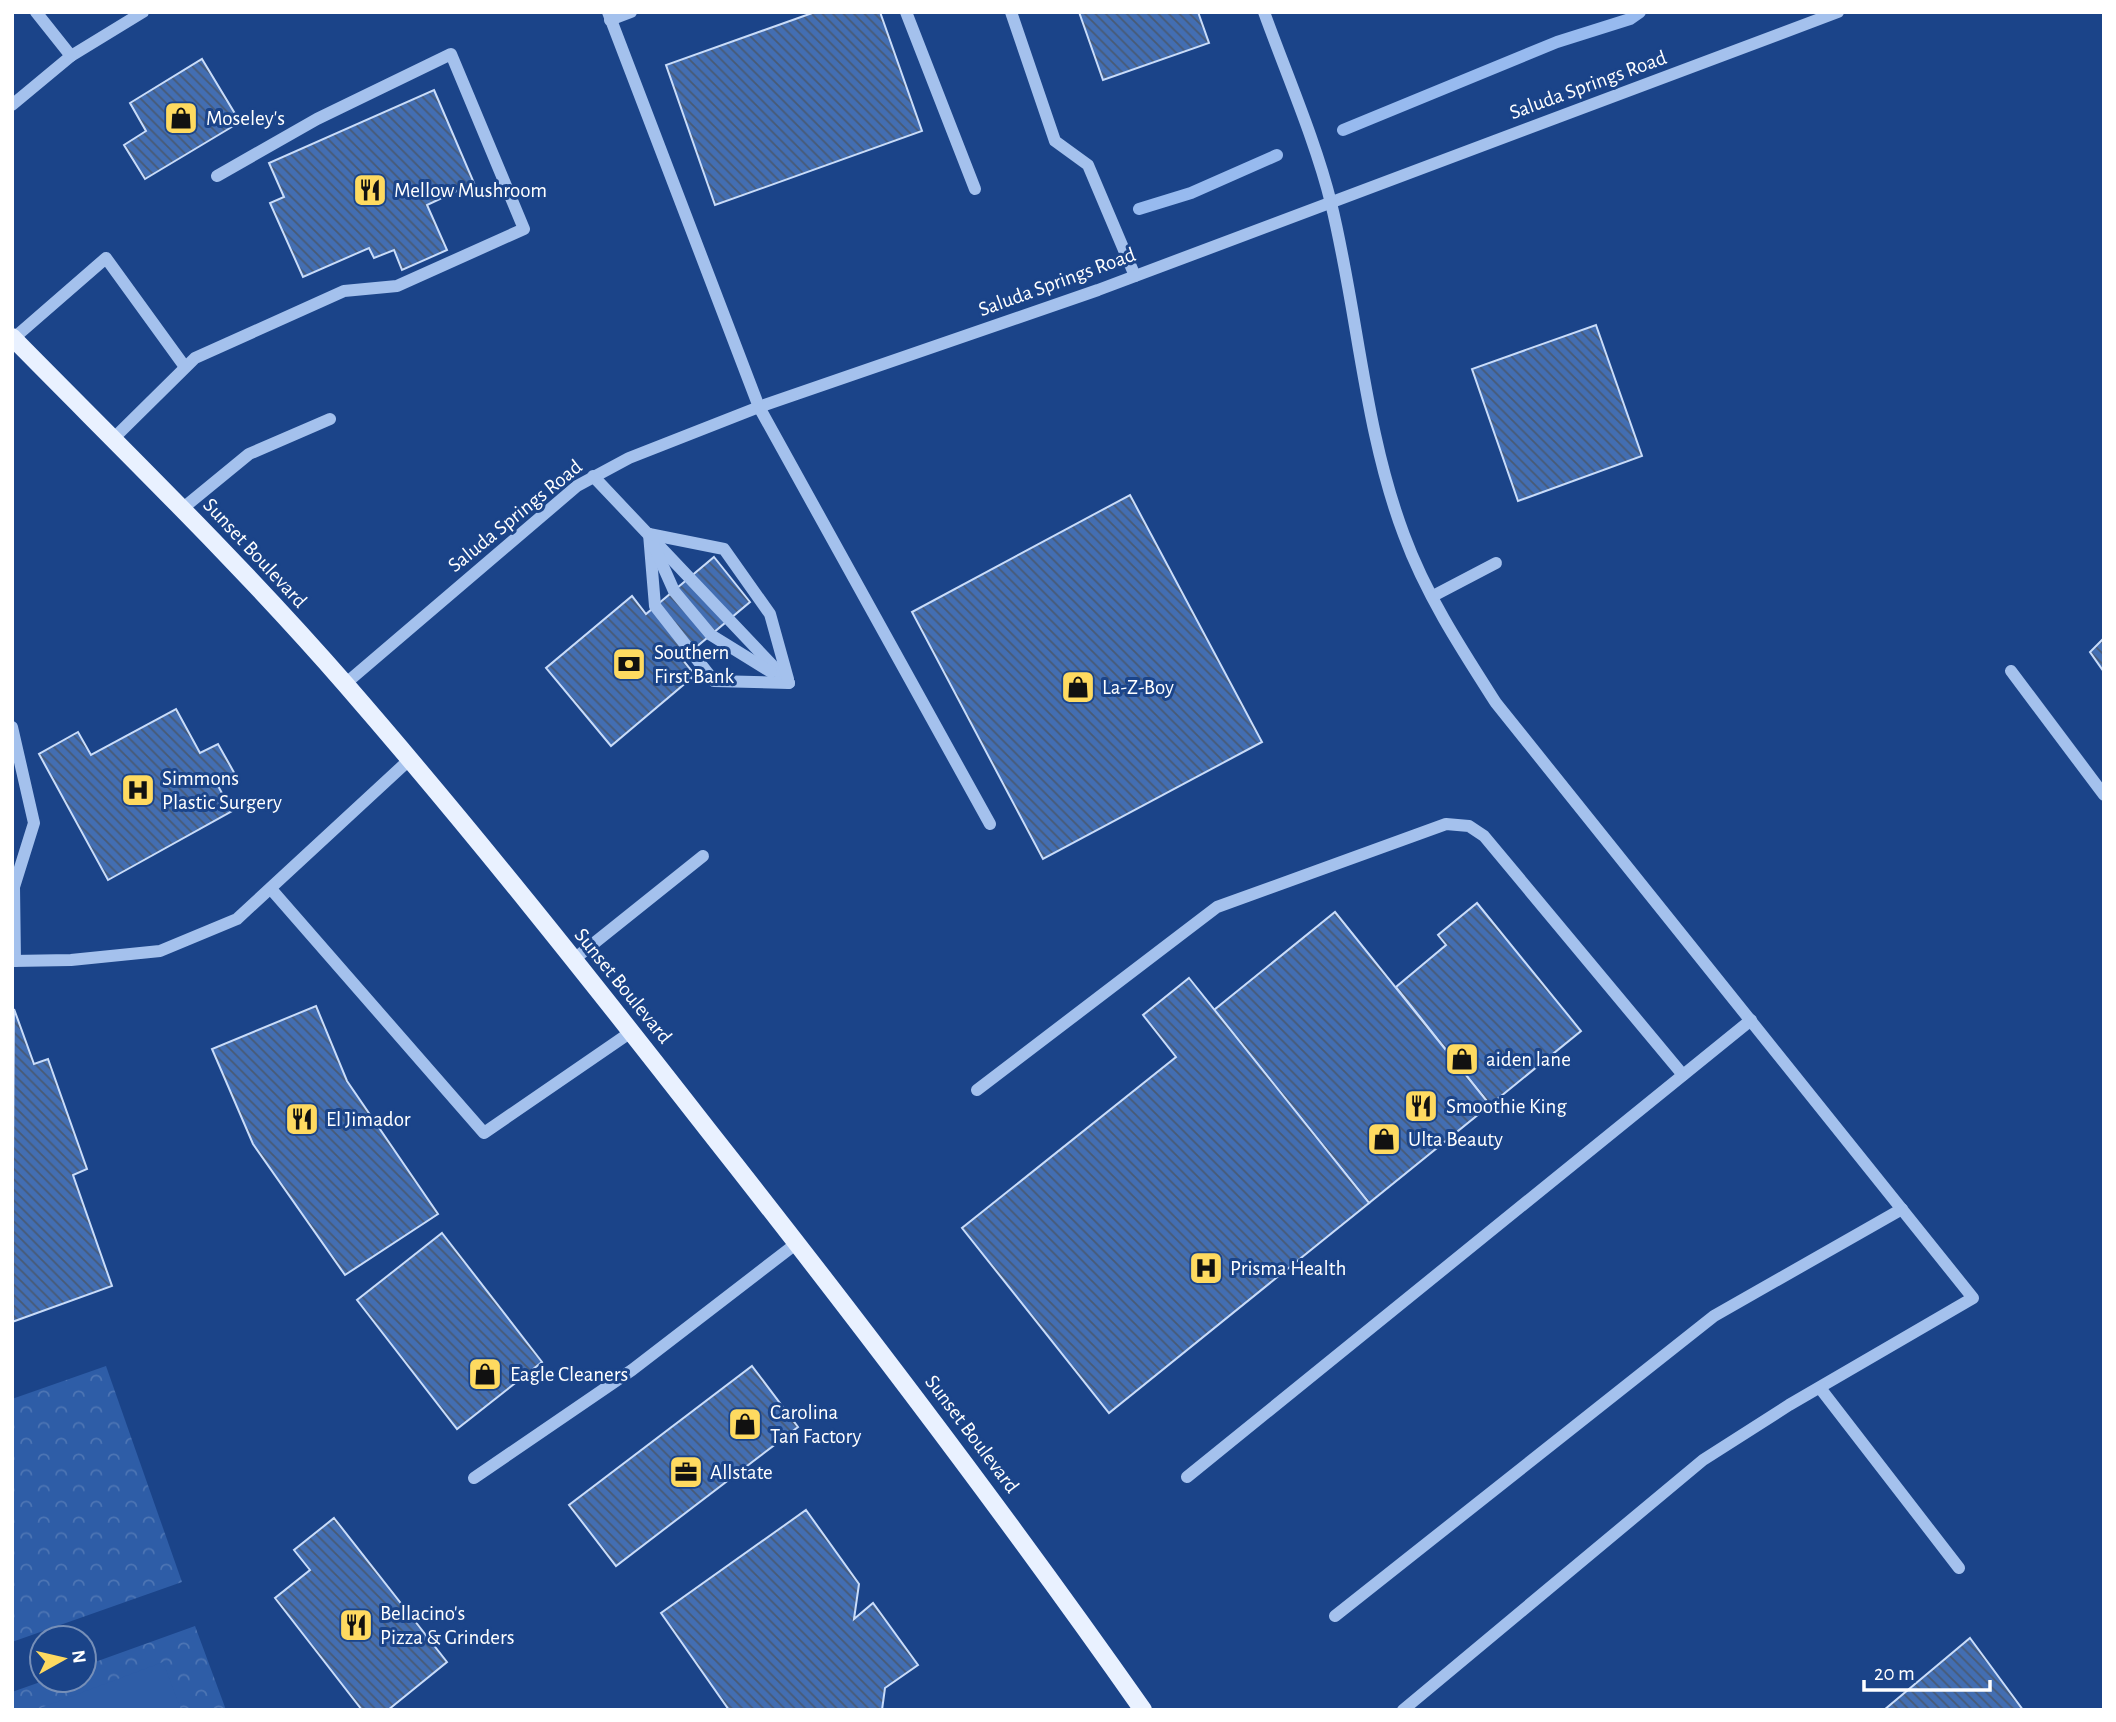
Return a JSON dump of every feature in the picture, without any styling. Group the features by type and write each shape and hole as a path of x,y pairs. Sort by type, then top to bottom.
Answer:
{"main road":[{"name":"Sunset Boulevard","path":"13,338 182,509 345,684 410,760 631,1032 797,1243 1049,1576 1143,1710"}],"street":[{"path":"36,12 71,56"},
{"path":"12,105 71,56 143,12"},
{"path":"631,12 609,16 759,407 990,824"},
{"path":"906,12 975,189"},
{"path":"1010,12 1055,141 1088,164 1135,276"},
{"path":"1264,12 1331,201 1381,462 1404,537 1452,633 1496,703 1973,1298 1703,1460 1403,1710"},
{"name":"Saluda Springs Road","path":"345,684 577,486 629,458 759,407 1135,276 1838,12"},
{"path":"113,439 195,358 344,291 397,286 524,229 451,54 317,119 217,176"},
{"path":"13,338 106,258 185,367"},
{"path":"182,509 249,454 330,419"},
{"path":"593,476 789,683"},
{"path":"649,534 724,549 770,614 789,683"},
{"path":"649,534 674,592 711,635 789,683"},
{"path":"649,534 655,606 714,681 789,683"},
{"path":"1433,596 1496,563"},
{"path":"2011,671 2104,794"},
{"path":"12,727 34,823 14,887 14,961 80,959 160,951 237,919 410,760"},
{"path":"977,1090 1217,908 1446,824 1469,826 1484,836 1683,1075"},
{"path":"573,960 703,856"},
{"path":"271,889 484,1133 631,1032"},
{"path":"1187,1477 1751,1020"},
{"path":"1335,1616 1714,1316 1902,1209"},
{"path":"474,1478 632,1370 797,1243"},
{"path":"1819,1388 1959,1568"}],"green space":[{"path":"106,1366 182,1582 63,1624 28,1624 28,1636 12,1642 12,1399"},
{"path":"195,1626 226,1710 12,1710 12,1692 28,1686 28,1694 98,1694 98,1661"},
{"path":"163,1662 181,1710 35,1710 78,1694 98,1694 98,1686"}],"building":[{"path":"815,12 880,12 922,131 715,205 666,65"},
{"path":"1079,12 1198,12 1209,43 1103,80"},
{"path":"202,59 240,122 145,179 124,145 146,131 130,103"},
{"name":"Mellow Mushroom","path":"434,90 474,183 427,205 447,250 402,270 394,250 374,258 369,248 303,277 270,203 284,197 269,163"},
{"path":"1596,325 1642,456 1518,501 1472,369"},
{"path":"1130,495 1262,742 1043,859 912,612"},
{"path":"714,557 750,602 682,659 695,675 611,746 546,668 632,596 646,614"},
{"path":"2104,638 2104,672 2090,652"},
{"path":"176,709 200,753 218,744 236,776 218,786 232,811 108,880 39,754 78,732 91,755"},
{"path":"1477,903 1581,1031 1490,1105 1396,987 1446,945 1438,935"},
{"path":"1335,912 1490,1105 1369,1203 1214,1010"},
{"path":"1189,978 1369,1203 1109,1413 962,1228 1176,1057 1143,1015"},
{"path":"316,1006 347,1081 438,1214 345,1275 253,1144 212,1049"},
{"path":"14,1009 34,1064 48,1059 87,1169 73,1175 112,1286 12,1322"},
{"path":"442,1233 542,1362 457,1429 357,1300"},
{"path":"752,1366 798,1427 616,1566 569,1505"},
{"path":"806,1510 859,1584 854,1619 873,1603 918,1665 885,1688 882,1710 729,1710 661,1613"},
{"path":"334,1518 447,1662 388,1710 362,1710 275,1598 310,1570 294,1550"},
{"path":"1970,1638 2023,1710 1884,1710"}],"waterway":[{"path":"1343,130 1557,42 1630,19 1640,12"},
{"path":"1139,209 1191,193 1277,155"}],"place":[{"name":"Moseley's","path":"181,118"},
{"name":"Mellow Mushroom","path":"370,190"},
{"name":"Southern First Bank","path":"629,664"},
{"name":"La-Z-Boy","path":"1078,687"},
{"name":"Simmons Plastic Surgery","path":"138,790"},
{"name":"aiden lane","path":"1462,1059"},
{"name":"Smoothie King","path":"1421,1106"},
{"name":"El Jimador","path":"302,1119"},
{"name":"Ulta Beauty","path":"1384,1139"},
{"name":"Prisma Health","path":"1206,1268"},
{"name":"Eagle Cleaners","path":"485,1374"},
{"name":"Carolina Tan Factory","path":"745,1424"},
{"name":"Allstate","path":"686,1472"},
{"name":"Bellacino's Pizza & Grinders","path":"356,1625"}]}
